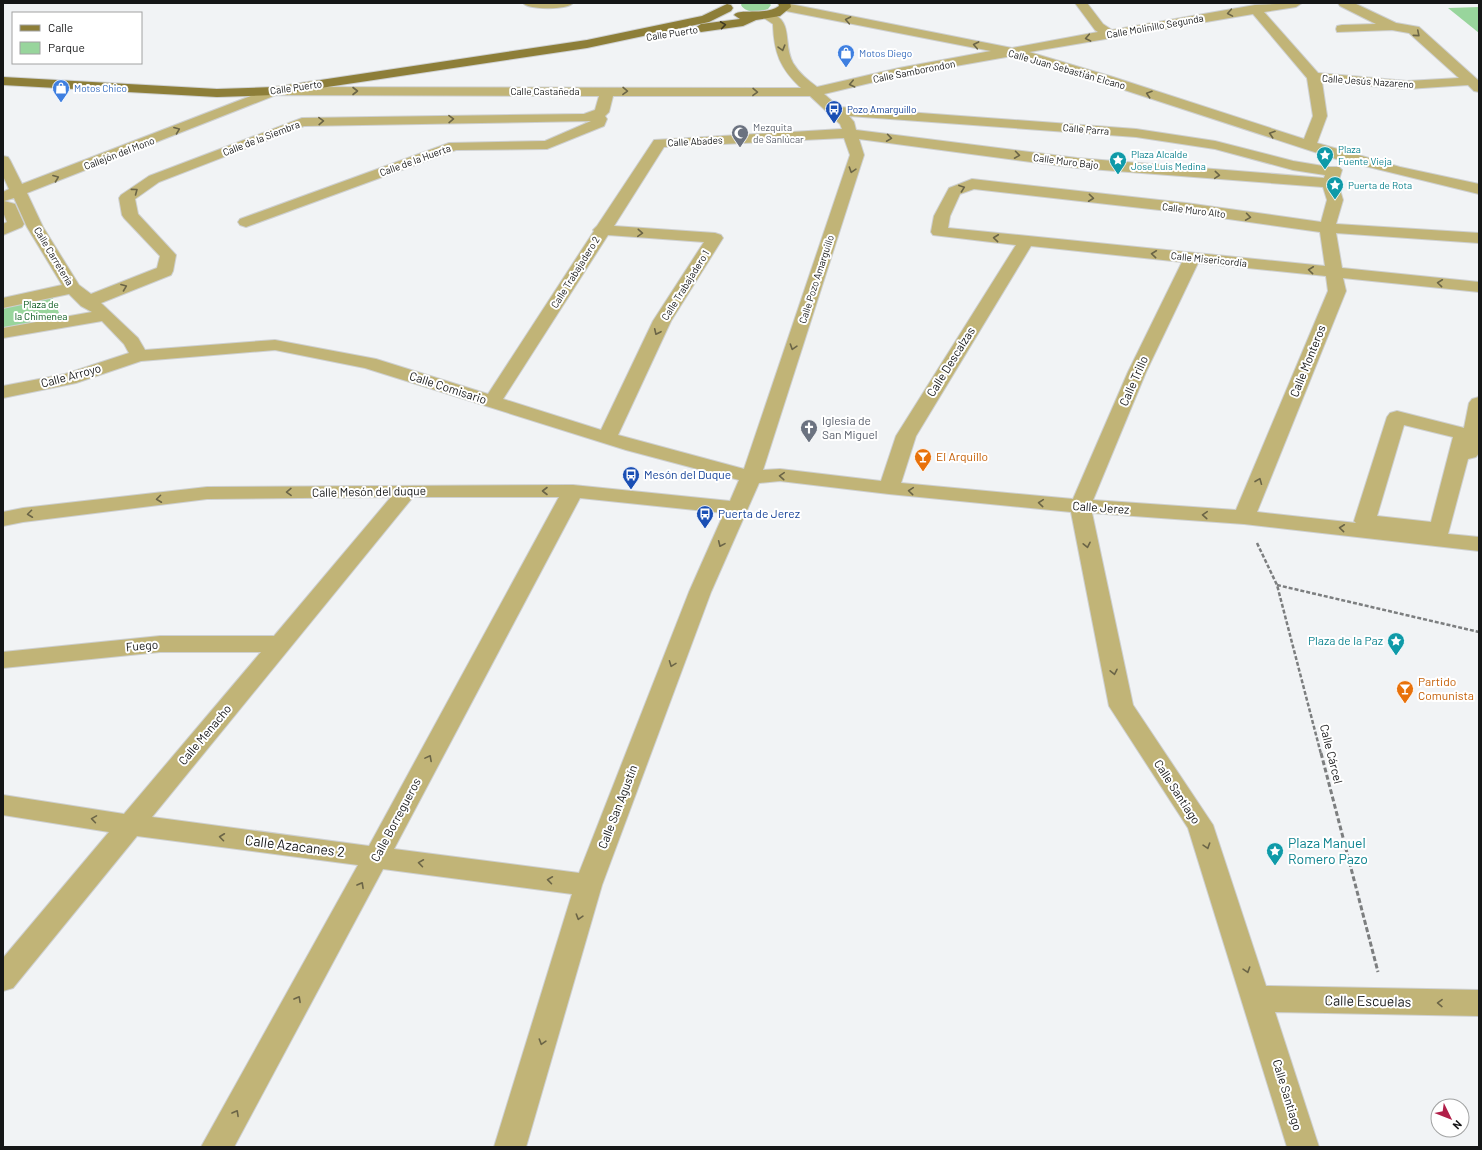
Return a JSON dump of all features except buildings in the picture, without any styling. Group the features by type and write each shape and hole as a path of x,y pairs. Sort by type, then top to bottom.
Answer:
{"main road":[{"name":"Calle Puerto","path":"3,81 218,93 274,91 587,44 705,19 718,14 727,5"},
{"path":"727,5 737,14 761,16"},
{"name":"Calle Puerto","path":"587,44 612,42 743,22 761,16 776,14 785,5"}],"street":[{"path":"529,3 567,3"},
{"path":"1081,3 1099,26 1110,34"},
{"name":"Calle Molinillo Segunda","path":"1014,52 1110,34 1296,3"},
{"path":"1344,3 1393,27"},
{"name":"Calle Juan Sebastián Elcano","path":"785,5 1014,52 1108,80 1341,156 1479,189"},
{"path":"1255,9 1314,77 1320,116 1309,146"},
{"name":"Calle Pozo Amarguillo","path":"751,477 857,155 847,122 796,75 786,62 780,43 779,24 776,20 761,16"},
{"path":"1342,29 1393,27 1414,30 1474,85"},
{"name":"Calle Samborondon","path":"815,92 899,72 1014,52"},
{"name":"Calle Jesús Nazareno","path":"1314,77 1407,85 1474,85"},
{"path":"602,112 606,90"},
{"name":"Calle Castañeda","path":"274,91 606,90 815,92"},
{"name":"Callejón del Mono","path":"3,197 20,192 235,108 274,91"},
{"path":"218,93 235,99 235,108"},
{"name":"Calle Parra","path":"834,111 1136,133 1215,145 1293,165 1332,178"},
{"name":"Calle de la Huerta","path":"246,222 454,146 547,144 599,123 602,112"},
{"name":"Calle de la Siembra","path":"88,302 165,271 168,255 130,214 126,198 154,179 302,122 584,118 596,116 602,112"},
{"name":"Calle Abades","path":"659,143 850,133"},
{"name":"Calle Muro Bajo","path":"850,133 1077,163 1332,178"},
{"name":"Calle Trabajadero 2","path":"492,402 601,230 659,143"},
{"path":"1332,178 1341,156"},
{"name":"Calle Carretería","path":"3,160 20,192 35,227 72,288 106,315 132,342 139,356"},
{"name":"Calle Monteros","path":"1244,517 1337,291 1327,228 1335,200 1332,178"},
{"name":"Calle Muro Alto","path":"939,232 942,216 954,191 972,184 1186,208 1327,228 1479,238"},
{"path":"3,206 9,207 16,224 3,230"},
{"path":"3,234 35,227"},
{"name":"Calle Trabajadero 1","path":"601,230 716,238 662,321 607,437"},
{"name":"Calle Misericordia","path":"939,232 1479,287"},
{"name":"Calle Descalzas","path":"889,488 906,436 1026,241"},
{"name":"Calle Trillo","path":"1080,506 1137,372 1192,258"},
{"path":"3,303 72,288"},
{"path":"3,333 106,315"},
{"name":"Calle Comisario","path":"139,356 275,345 369,363 607,437 751,477"},
{"name":"Calle Arroyo","path":"3,392 69,379 139,356"},
{"path":"1451,540 1479,402"},
{"path":"1397,417 1464,434 1440,530 1365,521 1397,417"},
{"path":"633,452 738,482 730,502 616,491 625,471 633,452"},
{"name":"Calle Jerez","path":"751,477 780,475 889,488 1080,506 1244,517 1479,544"},
{"name":"Calle San Agustín","path":"510,1147 588,885 700,592 751,477"},
{"name":"Calle Menacho","path":"3,979 407,491"},
{"name":"Calle Mesón del duque","path":"3,518 23,514 207,493 573,491 737,508"},
{"name":"Calle Borregueros","path":"217,1147 376,857 573,491"},
{"name":"Calle Santiago","path":"1080,506 1120,706 1200,825 1257,999 1303,1147"},
{"name":"Fuego","path":"3,660 160,644 281,644"},
{"name":"Calle Azacanes 2","path":"3,805 131,825 588,885"},
{"name":"Calle Escuelas","path":"1257,999 1479,1003"}],"path":[{"name":"Calle Cárcel","path":"1244,517 1277,585 1386,1002"},
{"path":"1277,585 1479,632"}],"green space":[{"path":"742,3 769,3 771,5 768,9 753,12 743,8 741,5"},
{"path":"1479,7 1479,33 1448,8"},
{"name":"Plaza de la Chimenea","path":"51,294 62,320 3,330 3,305"}],"place":[{"name":"Motos Diego","path":"846,68"},
{"name":"Motos Chico","path":"61,103"},
{"name":"Pozo Amarguillo","path":"834,124"},
{"name":"Mezquita de Sanlúcar","path":"740,148"},
{"name":"Plaza Fuente Vieja","path":"1325,170"},
{"name":"Plaza Alcalde Jose Luis Medina","path":"1118,175"},
{"name":"Puerta de Rota","path":"1335,200"},
{"name":"Iglesia de San Miguel","path":"809,443"},
{"name":"El Arquillo","path":"923,472"},
{"name":"Mesón del Duque","path":"631,490"},
{"name":"Puerta de Jerez","path":"705,529"},
{"name":"Plaza de la Paz","path":"1396,656"},
{"name":"Partido Comunista","path":"1405,704"},
{"name":"Plaza Manuel Romero Pazo","path":"1275,866"}]}
